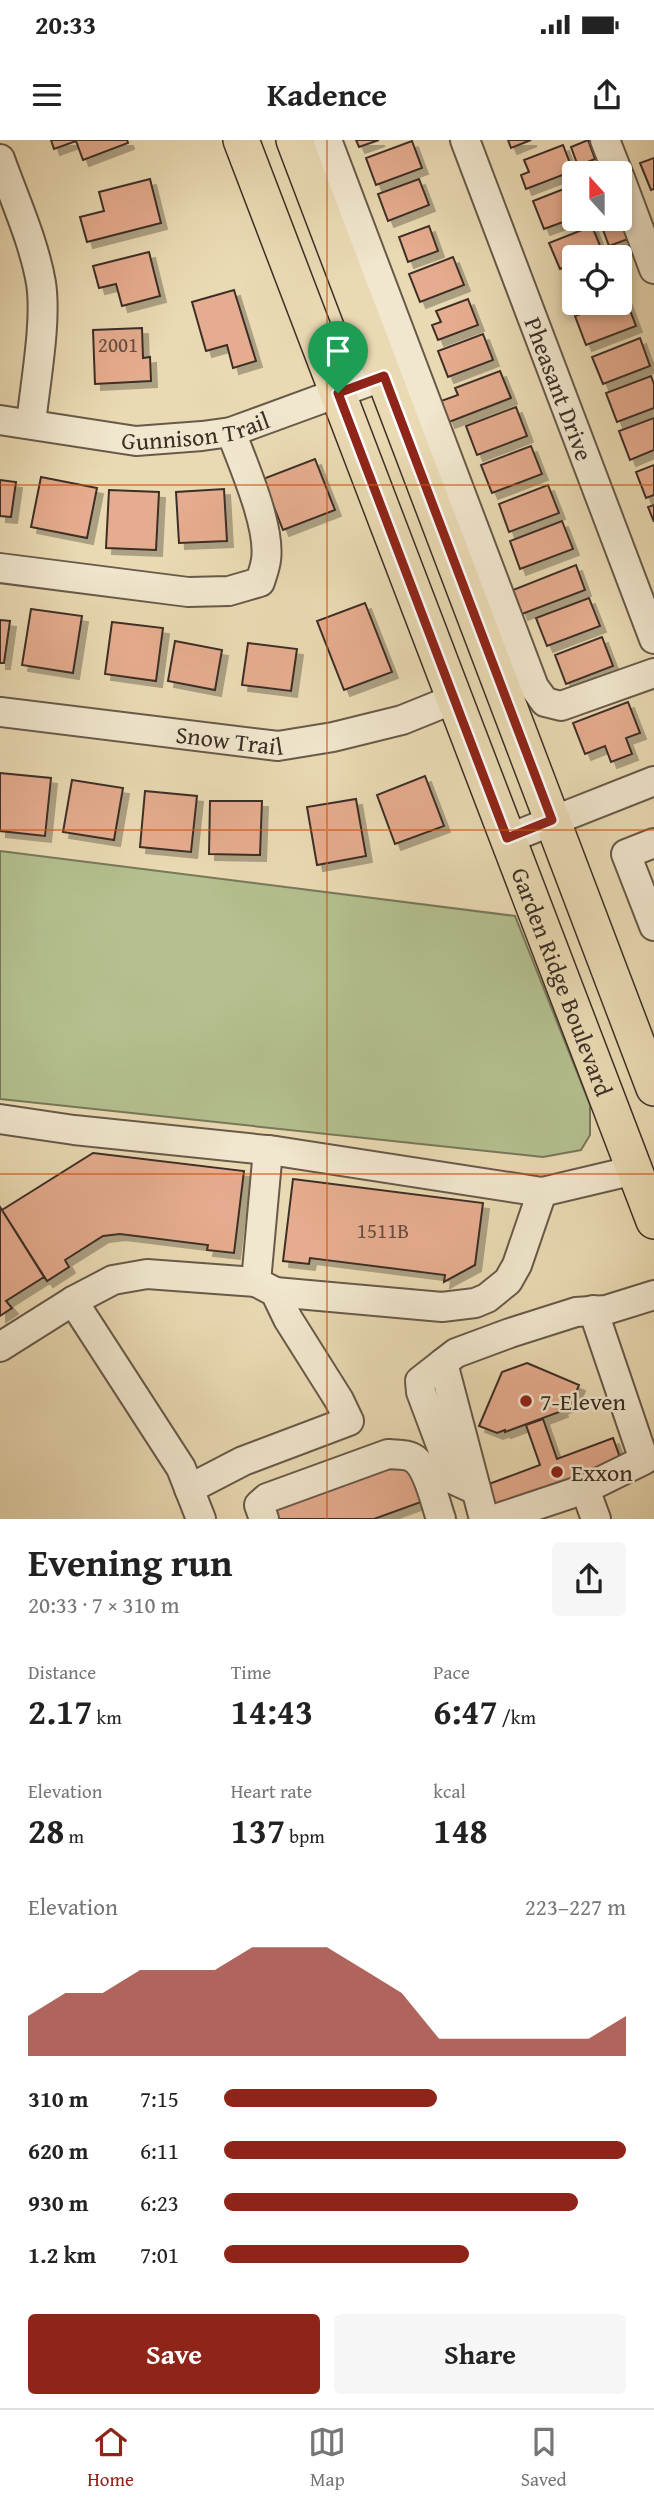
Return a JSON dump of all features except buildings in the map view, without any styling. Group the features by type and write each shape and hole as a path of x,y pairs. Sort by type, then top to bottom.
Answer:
{"main road":[{"name":"Garden Ridge Boulevard","path":"241,140 654,1221"},
{"name":"Garden Ridge Boulevard","path":"293,140 552,820 637,1021 654,1088"},
{"path":"589,1050 637,1021"}],"street":[{"path":"327,140 534,687 545,702 562,706 654,673"},
{"name":"Pheasant Drive","path":"465,140 654,639"},
{"path":"605,140 613,161"},
{"path":"0,159 8,208 41,284 40,337 31,424"},
{"path":"632,210 654,269"},
{"name":"Gunnison Trail","path":"0,420 135,441 231,432 384,376"},
{"path":"0,568 188,592 229,592 260,582 267,559 264,533 249,479 231,432"},
{"name":"Snow Trail","path":"0,712 278,746 333,737 402,720 454,699"},
{"path":"507,838 654,781"},
{"path":"654,843 626,854 654,926"},
{"path":"0,1119 74,1130 268,1150 542,1192 633,1163"},
{"path":"189,1489 243,1461 349,1421 339,1400 265,1287 268,1150"},
{"path":"0,1347 73,1301 113,1280 148,1274 442,1307 475,1303 487,1298 508,1281 517,1265 542,1192"},
{"path":"484,1519 443,1363 456,1353 510,1333 576,1312 606,1310 654,1295"},
{"path":"73,1301 181,1468 201,1519"},
{"path":"495,1519 585,1489 645,1460 593,1310"},
{"path":"264,1519 259,1505 267,1498 388,1454 410,1456 418,1461 427,1475 441,1519"},
{"path":"585,1489 596,1519"}],"green space":[{"path":"0,851 515,916 590,1105 590,1135 581,1150 543,1157 0,1099"}],"place":[{"name":"7-Eleven","path":"526,1401"},
{"name":"Exxon","path":"557,1472"}],"route":[{"path":"384,376 552,820 507,838 338,393 384,376"}]}
